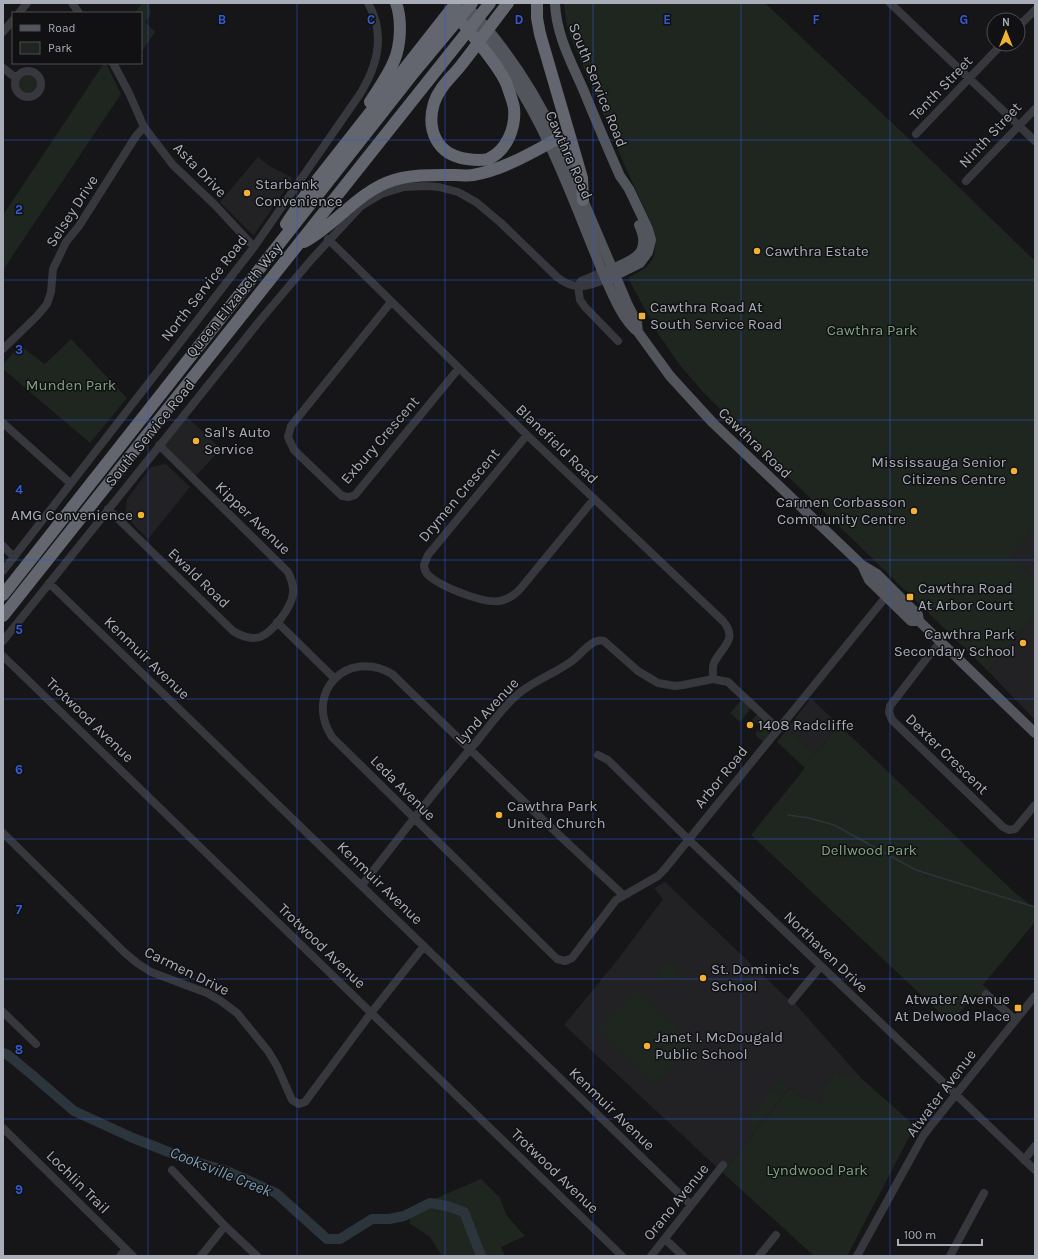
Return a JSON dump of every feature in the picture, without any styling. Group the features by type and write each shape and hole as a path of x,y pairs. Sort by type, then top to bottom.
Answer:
{"highway":[{"path":"341,149 395,60 401,24 399,10 396,3"},
{"path":"471,3 478,18"},
{"name":"Queen Elizabeth Way","path":"3,595 471,3"},
{"name":"Queen Elizabeth Way","path":"3,616 490,3"},
{"path":"457,4 462,23 493,48 514,107 514,124 509,139 501,150 488,158 477,161 451,155 440,146 431,126 431,114 440,91 462,65 508,3"},
{"path":"537,3 537,18 540,34 582,178 584,200"},
{"path":"234,301 260,260 306,194 457,4"},
{"path":"299,244 316,235 372,190 393,180 410,176 472,175 486,172 505,165 553,141"}],"main road":[{"name":"South Service Road","path":"555,3 556,20 560,34 620,176 629,190 648,229 651,240 645,258 636,266 609,274"},
{"name":"Cawthra Road","path":"457,4 478,18 493,48 553,141 584,200 609,274"},
{"name":"Cawthra Road","path":"553,141 609,274 637,323 638,332 670,376 713,423 862,565 869,580 889,593 911,621 919,621 1035,733"}],"street":[{"path":"20,12 27,3"},
{"path":"72,3 78,12"},
{"name":"North Service Road","path":"3,571 254,246 360,94 370,76 377,56 378,37 375,20 368,3"},
{"path":"890,3 1035,141"},
{"path":"1026,19 1035,10"},
{"path":"3,32 12,21"},
{"name":"Tenth Street","path":"916,134 994,52"},
{"name":"Asta Drive","path":"114,64 129,93 144,127 173,165 214,204 254,246"},
{"path":"3,68 16,78"},
{"name":"Ninth Street","path":"966,181 1035,109"},
{"name":"Selsey Drive","path":"3,349 37,316 47,304 51,292 53,269 66,242 79,226 136,136 144,127"},
{"name":"South Service Road","path":"3,641 262,318 328,240 361,206 381,194 392,190 415,186 439,187 458,192 476,202 501,223 557,277 567,284 578,286 581,281 609,274"},
{"name":"Blanefield Road","path":"328,240 594,500 727,626 729,631 729,639 713,665 713,679"},
{"path":"578,286 580,300 585,307 618,341"},
{"name":"Exbury Crescent","path":"391,302 291,426 288,437 294,450 299,455 342,496 349,497 355,495 459,368"},
{"path":"3,423 70,483"},
{"name":"Drymen Crescent","path":"527,435 428,555 424,565 427,573 452,589 474,598 494,601 509,598 521,588 594,500"},
{"name":"Kipper Avenue","path":"159,445 288,572 293,586 292,600 277,622"},
{"name":"Ewald Road","path":"108,509 233,631 242,637 260,637 277,622"},
{"path":"3,546 14,557"},
{"name":"Kenmuir Avenue","path":"49,583 691,1205"},
{"name":"Arbor Road","path":"557,959 565,961 572,958 616,900 658,876 889,593"},
{"path":"277,622 334,678 348,670 359,667 372,667 386,670 399,680 542,819 623,895"},
{"name":"Lynd Avenue","path":"362,885 470,749 516,696 533,682 562,668 590,645 599,640 604,641 638,671 658,683 675,686 713,679"},
{"name":"Dexter Crescent","path":"941,642 890,706 889,712 892,720 1003,827 1009,830 1015,829 1035,805"},
{"name":"Trotwood Avenue","path":"3,656 622,1256"},
{"name":"Leda Avenue","path":"334,678 325,694 323,714 328,730 338,744 557,959"},
{"path":"713,679 728,682 734,686 778,729"},
{"name":"Northaven Drive","path":"598,755 608,760 688,840 1035,1170"},
{"name":"Carmen Drive","path":"3,833 137,963 161,976 215,997 237,1013 268,1051 277,1066 290,1096 297,1104 302,1104 305,1102 424,946"},
{"path":"792,1000 821,966"},
{"path":"986,994 1016,1020"},
{"name":"Atwater Avenue","path":"857,1256 923,1136 1035,996"},
{"path":"3,1012 36,1044"},
{"name":"Lochlin Trail","path":"3,1128 133,1256"},
{"path":"1024,1160 1035,1146"},
{"name":"Orano Avenue","path":"651,1256 724,1165"},
{"path":"172,1170 225,1226 257,1256"},
{"path":"950,1256 984,1193"},
{"path":"201,1256 225,1226"},
{"path":"759,1256 776,1235"},
{"path":"665,1239 683,1256"},
{"path":"120,1256 126,1249"}],"shaded area":[{"path":"258,157 271,167 293,178 254,235 220,202"},
{"path":"187,417 221,449 195,477 161,445"},
{"path":"166,464 190,487 148,539 125,516 127,499 151,467"},
{"path":"1035,528 1035,581 1010,555"},
{"name":"Cawthra Park Secondary School","path":"1035,615 1035,720 988,671"},
{"path":"811,698 839,725 816,754 787,729"},
{"name":"Janet I. McDougald Public School","path":"665,882 787,998 793,1001 861,1078 833,1074 832,1078 821,1092 824,1095 823,1100 819,1105 809,1098 801,1096 790,1088 723,1173 564,1025 619,958 663,899 654,888"}],"green space":[{"path":"142,3 149,3 151,14 145,22 155,32 142,52 142,12 136,12"},
{"name":"Cawthra Park","path":"564,3 765,3 906,136 1035,261 1035,528 1011,555 1035,581 1035,615 988,671 703,392 679,364 659,335 628,278 645,268 653,258 655,253 655,237 653,227 624,164 570,35 566,21"},
{"path":"103,64 106,64 121,94 3,270 3,215"},
{"path":"28,75 34,78 37,84 34,90 28,93 22,90 19,84 22,78"},
{"name":"Munden Park","path":"71,339 127,398 90,443 3,369 3,365 19,345 45,364"},
{"path":"743,698 752,707 740,722 730,713"},
{"path":"758,713 770,725 769,734 763,742 755,734 760,727 752,720"},
{"name":"Dellwood Park","path":"839,725 1013,891 1035,909 1035,922 983,985 989,989 982,999 975,994 951,1023 751,835 805,768 777,742 787,729 816,754"},
{"path":"671,962 679,972 679,977 675,980 662,978 661,968"},
{"path":"636,990 638,992 642,991 676,1024 674,1028 692,1046 654,1085 597,1029"},
{"name":"Lyndwood Park","path":"833,1074 859,1076 915,1126 847,1256 814,1256 723,1173 790,1088 801,1096 812,1099 819,1105 823,1100 821,1098 824,1095 820,1092 832,1078"},
{"path":"781,1080 789,1086 754,1129 746,1121"},
{"path":"481,1179 500,1198 507,1216 525,1236 501,1247 505,1256 442,1256 430,1237 409,1223 413,1208"}],"waterway":[{"path":"788,815 809,818 834,825 916,870 1035,907"},
{"name":"Cooksville Creek","path":"3,1053 8,1055 74,1111 133,1138 189,1160 227,1171 276,1193 327,1239 340,1239 372,1219 389,1219 404,1216 430,1203 447,1206 464,1212 481,1256"}],"place":[{"name":"Starbank Convenience","path":"247,193"},
{"name":"Cawthra Estate","path":"757,251"},
{"name":"Cawthra Road At South Service Road","path":"642,316"},
{"name":"Sal's Auto Service","path":"196,441"},
{"name":"Mississauga Senior Citizens Centre","path":"1014,471"},
{"name":"Carmen Corbasson Community Centre","path":"914,511"},
{"name":"AMG Convenience","path":"141,515"},
{"name":"Cawthra Road At Arbor Court","path":"910,597"},
{"name":"Cawthra Park Secondary School","path":"1023,643"},
{"name":"1408 Radcliffe","path":"750,725"},
{"name":"Cawthra Park United Church","path":"499,815"},
{"name":"St. Dominic's School","path":"703,978"},
{"name":"Atwater Avenue At Delwood Place","path":"1018,1008"},
{"name":"Janet I. McDougald Public School","path":"647,1046"}]}
